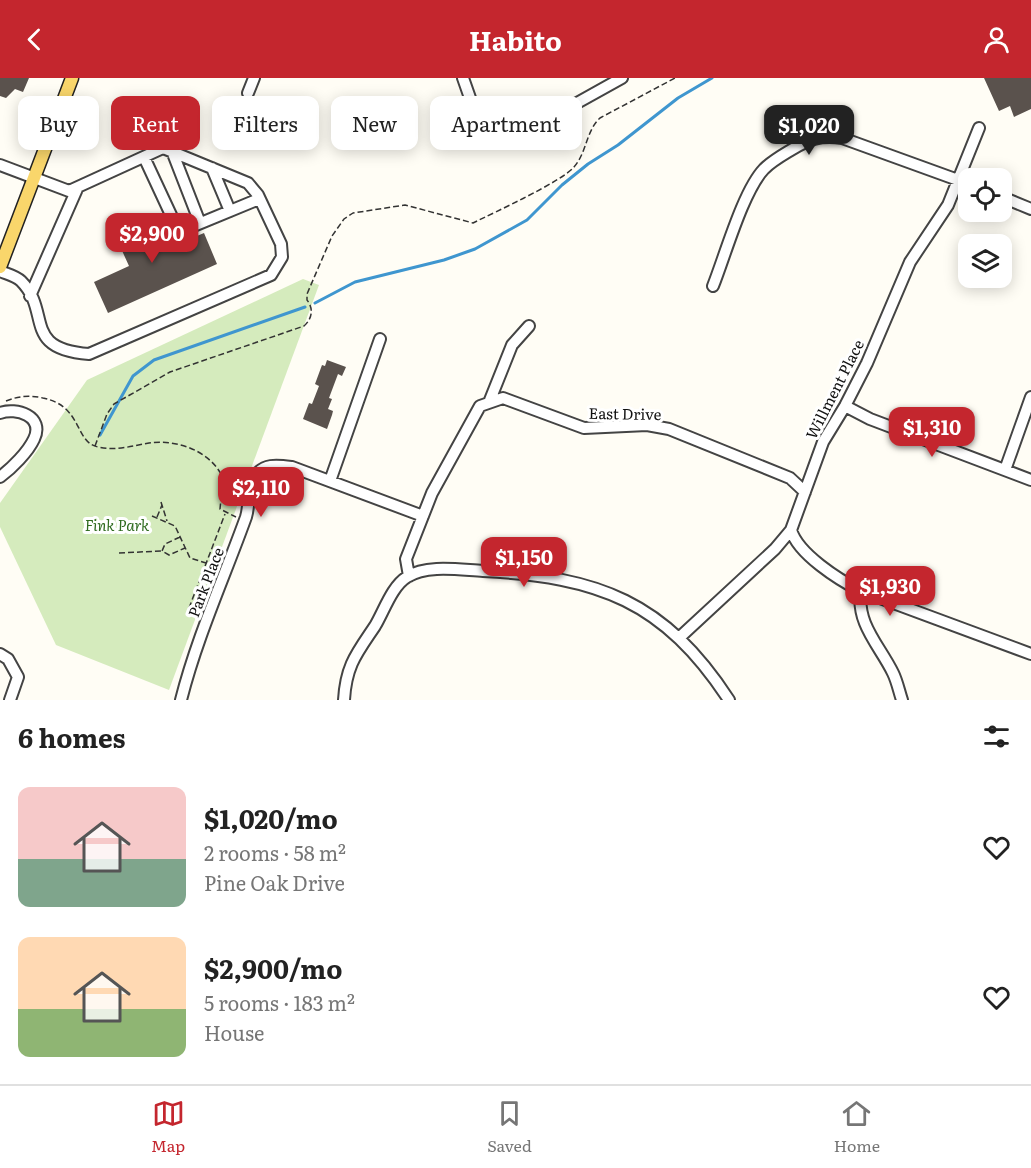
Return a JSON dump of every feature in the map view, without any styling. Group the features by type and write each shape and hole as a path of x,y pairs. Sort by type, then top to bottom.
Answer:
{"main road":[{"path":"0,269 72,78"}],"street":[{"path":"248,93 254,78"},
{"path":"463,78 476,115 568,108 622,78"},
{"name":"Willment Place","path":"968,168 979,128"},
{"path":"712,286 745,203 763,170 774,160 808,140 822,135 842,138 958,180"},
{"path":"0,165 69,191 163,148 248,183 259,199 280,244 282,257 271,275 89,354 67,352 53,345 39,324 30,296 17,278 0,269"},
{"path":"172,151 200,223"},
{"path":"144,157 173,225 178,230 184,230 259,199"},
{"path":"212,168 230,211"},
{"path":"30,296 77,189"},
{"name":"Willment Place","path":"680,637 775,549 790,530 823,442 845,406 910,262 958,191"},
{"path":"1012,201 1031,208"},
{"path":"409,576 406,559 423,516 465,430 480,406 490,400 512,345 529,326"},
{"path":"330,481 380,339"},
{"path":"1005,470 1031,397"},
{"name":"East Drive","path":"490,400 503,398 584,428 647,425 669,429 790,478 805,492"},
{"path":"845,406 870,418 1031,480"},
{"path":"0,477 10,469 34,439 36,433 35,425 25,412 1,408"},
{"name":"Park Place","path":"181,700 193,655 244,521 254,477 269,465 292,468 423,516"},
{"path":"790,530 794,542 801,549 843,582 861,591 1031,654"},
{"path":"344,700 354,656 401,581 419,571 436,570 522,573 597,587 654,616 680,637 729,700"},
{"path":"861,591 860,603 867,630 894,674 902,700"},
{"path":"0,654 8,659 18,677 10,700"}],"path":[{"path":"95,446 107,414 114,404 170,372 304,326 309,322 311,306 307,300 309,289 332,236 344,219 353,213 405,205 473,223 568,172 578,162 592,129 600,118 675,78"},
{"path":"1,408 25,396 57,401 69,411 83,436 95,446 111,449 168,443 186,447 204,455 215,465 223,478 220,508 244,521"},
{"path":"156,518 161,503 168,522"},
{"path":"189,608 226,513"},
{"path":"152,516 175,526 190,558 206,564"},
{"path":"162,551 165,544 180,537"},
{"path":"119,554 162,551 169,555 185,548"}],"green space":[{"name":"Fink Park","path":"303,279 319,285 169,690 56,645 0,527 0,503 87,380"}],"building":[{"path":"0,78 29,78 23,92 15,89 6,98 0,96"},
{"path":"984,78 1031,78 1031,109 1014,117 1010,106 999,111"},
{"path":"152,214 168,248 204,233 217,264 108,313 94,282 129,266 114,233"},
{"path":"327,360 346,367 342,376 338,374 329,398 332,399 328,409 333,411 327,429 303,419 319,386 315,384 322,365 325,366"}],"waterway":[{"path":"315,303 355,282 444,260 475,249 527,220 562,185 588,164 618,145 678,98 712,78"},
{"path":"100,435 133,376 154,360 305,307"}]}
